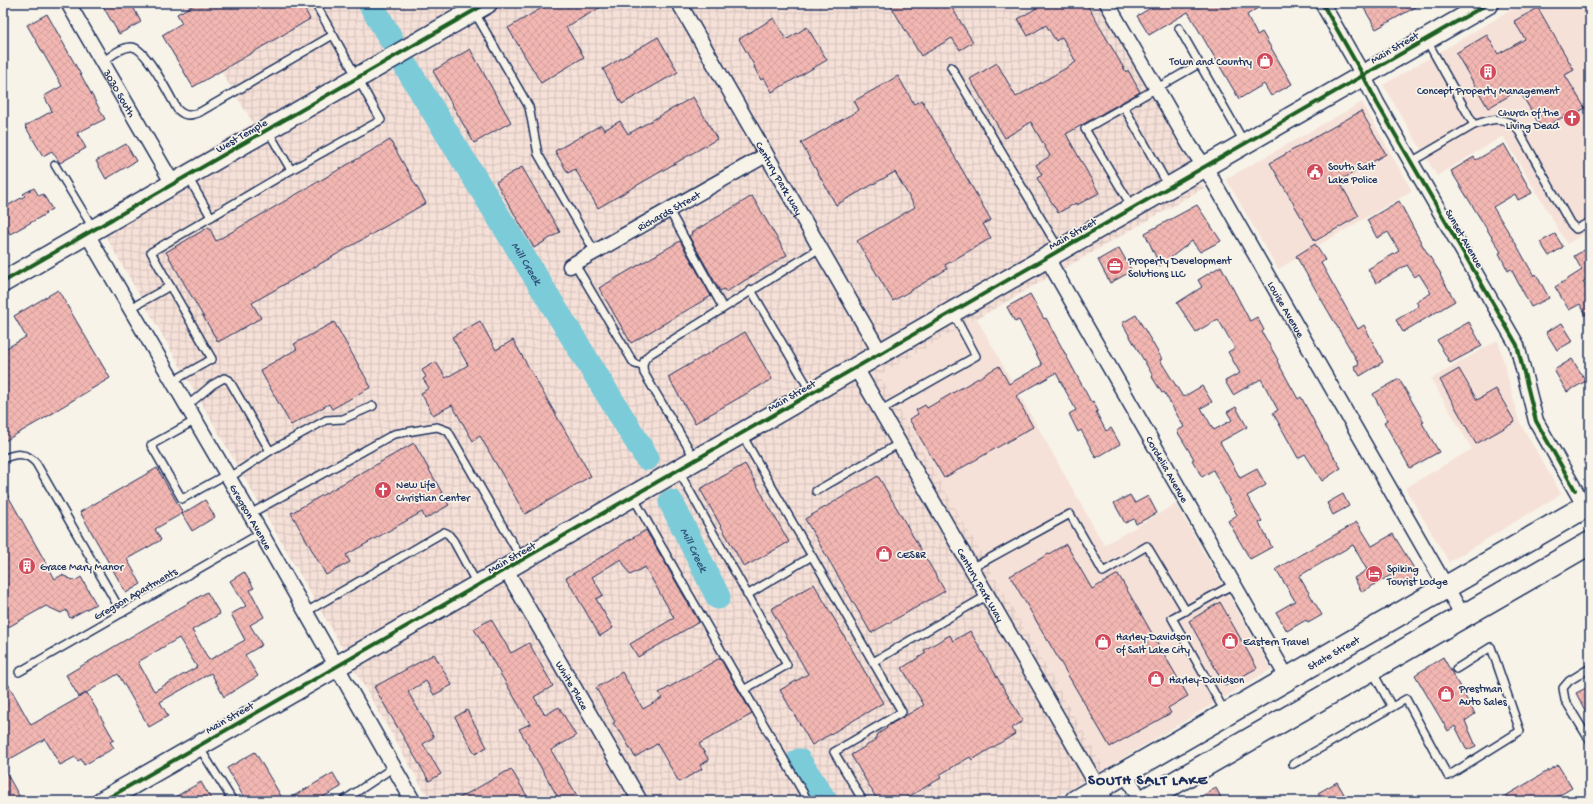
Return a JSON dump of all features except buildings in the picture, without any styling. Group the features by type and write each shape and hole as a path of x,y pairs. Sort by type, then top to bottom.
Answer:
{"main road":[{"name":"State Street","path":"1076,801 1102,795 1125,773 1588,506"},
{"path":"1142,801 1590,543"}],"street":[{"name":"3030 South","path":"68,3 102,62 180,180"},
{"name":"Century Park Way","path":"679,3 881,354"},
{"name":"Louise Avenue","path":"1107,3 1190,146 1205,167 1463,616"},
{"name":"Sunset Avenue","path":"1322,3 1363,75 1377,103 1517,346 1536,421 1588,506"},
{"name":"Main Street","path":"108,800 337,666 1133,209 1488,3"},
{"name":"West Temple","path":"3,282 480,7"},
{"name":"Richards Street","path":"573,265 766,155"},
{"name":"Gregson Avenue","path":"90,232 130,308 261,533 413,801"},
{"name":"Cordelia Avenue","path":"1053,254 1234,584 1288,679"},
{"name":"Century Park Way","path":"856,368 1102,795"},
{"name":"White Place","path":"514,565 640,801"},
{"path":"1125,773 1142,801"}],"lane":[{"path":"173,381 212,358 151,252 291,170 381,120 315,3"},
{"path":"480,7 529,107 538,154 595,252"},
{"path":"1179,28 1245,144"},
{"path":"102,62 124,49 132,47 140,49 177,109 187,116 200,112 333,35"},
{"path":"1425,39 1474,124"},
{"path":"1133,209 1085,129 1199,64"},
{"path":"951,66 1053,254"},
{"path":"1124,107 1169,187"},
{"path":"1411,162 1474,124 1492,119 1506,120 1516,126 1570,223 1576,229 1590,222"},
{"path":"267,130 291,170"},
{"path":"55,165 90,232"},
{"path":"180,180 212,217"},
{"path":"669,210 723,308"},
{"path":"695,460 644,373 642,366 644,359 751,290 820,248"},
{"path":"573,265 633,362 642,366"},
{"path":"130,308 170,286"},
{"path":"751,290 811,393"},
{"path":"881,410 976,356 952,312"},
{"path":"187,406 212,385 224,378 227,378 270,451"},
{"path":"196,420 150,445 182,499 228,476 326,420 343,419 373,406"},
{"path":"250,514 394,434 437,427 448,431 514,565"},
{"path":"741,434 902,712 834,752 863,801"},
{"path":"816,491 900,443"},
{"path":"3,458 13,454 22,454 30,457 36,463 122,613"},
{"path":"678,470 787,665 744,689"},
{"path":"633,496 808,801"},
{"path":"972,568 1070,514 1103,572 1147,546 1186,611"},
{"path":"306,612 444,532 453,540 478,585"},
{"name":"Gregson Apartments","path":"20,672 261,533"},
{"path":"748,595 812,556"},
{"path":"1226,714 1172,618 1234,584"},
{"path":"873,662 988,596"},
{"path":"1293,764 1406,699 1448,776 1520,731 1491,647 1456,669"},
{"path":"1590,668 1569,681 1563,688 1565,700 1590,741"},
{"path":"1371,670 1392,707"},
{"path":"199,746 233,801"},
{"path":"343,801 394,767"}],"shaded area":[{"path":"179,3 1131,3 1109,16 1204,188 879,375 1105,769 1050,801 430,801 94,216 253,123"},
{"path":"1523,3 1590,3 1590,230 1567,244 1503,136 1437,176 1383,85"},
{"path":"1362,102 1412,191 1278,269 1226,179"},
{"path":"977,319 1104,545 1176,504 1271,669 1105,769 878,375"},
{"path":"1498,340 1519,421 1561,494 1449,562 1405,488 1472,449 1431,379"}],"waterway":[{"name":"Mill Creek","path":"370,3 391,39"},
{"name":"Mill Creek","path":"407,68 647,458"},
{"name":"Mill Creek","path":"671,502 718,597"},
{"name":"Mill Creek","path":"799,761 825,801"}],"cycle path":[{"path":"3,282 487,3"},
{"path":"1322,3 1363,75 1377,103 1517,345 1536,421 1575,490"},
{"path":"103,801 1489,3"}],"place":[{"name":"Town and Country","path":"1265,61"},
{"name":"Concept Property Management","path":"1488,72"},
{"name":"Church of the Living Dead","path":"1572,118"},
{"name":"South Salt Lake Police","path":"1315,172"},
{"name":"Property Development Solutions LLC","path":"1115,266"},
{"name":"New Life Christian Center","path":"383,490"},
{"name":"CES&R","path":"884,554"},
{"name":"Grace Mary Manor","path":"27,566"},
{"name":"Spiking Tourist Lodge","path":"1374,574"},
{"name":"Eastern Travel","path":"1230,641"},
{"name":"Harley-Davidson of Salt Lake City","path":"1103,642"},
{"name":"Harley-Davidson","path":"1156,679"},
{"name":"Prestman Auto Sales","path":"1446,694"}],"district":[{"name":"SOUTH SALT LAKE","path":"1148,779"}]}
